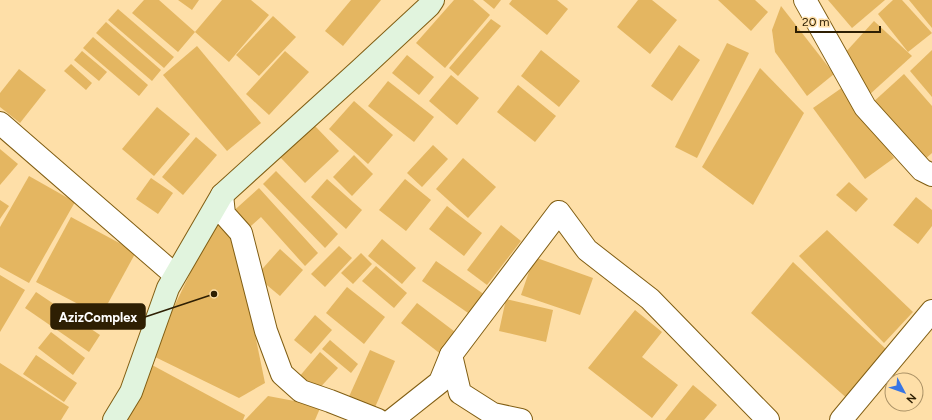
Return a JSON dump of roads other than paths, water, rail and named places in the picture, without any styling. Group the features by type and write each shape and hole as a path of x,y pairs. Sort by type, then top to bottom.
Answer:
{"street":[{"path":"114,420 131,392 168,288 222,195 360,70 429,6 433,0"},
{"path":"805,0 865,107 922,170 932,175"},
{"path":"0,123 175,275"},
{"path":"222,195 224,214 240,233 266,331 282,374 301,391 378,420"},
{"path":"392,420 440,382 450,355 559,212 587,250 650,299 768,420"},
{"path":"841,420 932,311"},
{"path":"450,355 460,393 493,414 521,420"}],"place":[{"name":"AzizComplex","path":"214,294"}]}
